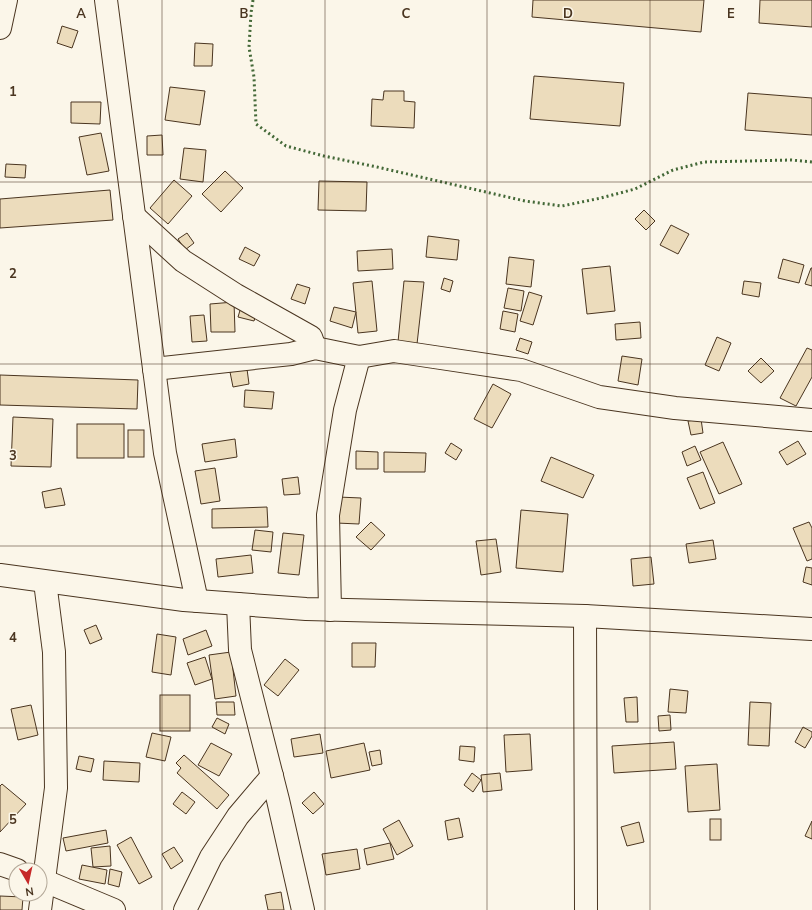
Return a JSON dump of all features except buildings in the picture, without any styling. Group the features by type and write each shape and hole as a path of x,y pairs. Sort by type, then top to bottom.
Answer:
{"street":[{"path":"0,28 6,0"},
{"path":"106,0 165,453 197,601"},
{"path":"134,216 183,261 236,295 311,337 314,348"},
{"path":"154,369 291,354 314,348 359,357 394,351 521,370 599,398 675,408 812,420"},
{"path":"330,610 328,515 345,410 359,357"},
{"path":"0,575 197,601 306,609 585,616 812,629"},
{"path":"45,582 54,652 56,788 45,862"},
{"path":"238,604 240,650 272,776 303,910"},
{"path":"585,616 586,910"},
{"path":"185,910 211,857 238,816 272,776"},
{"path":"48,882 114,910"}],"hedge":[{"path":"253,0 249,47 254,77 256,124 286,146 324,156 525,201 562,206 635,189 673,170 704,162 791,160 812,162"}]}
